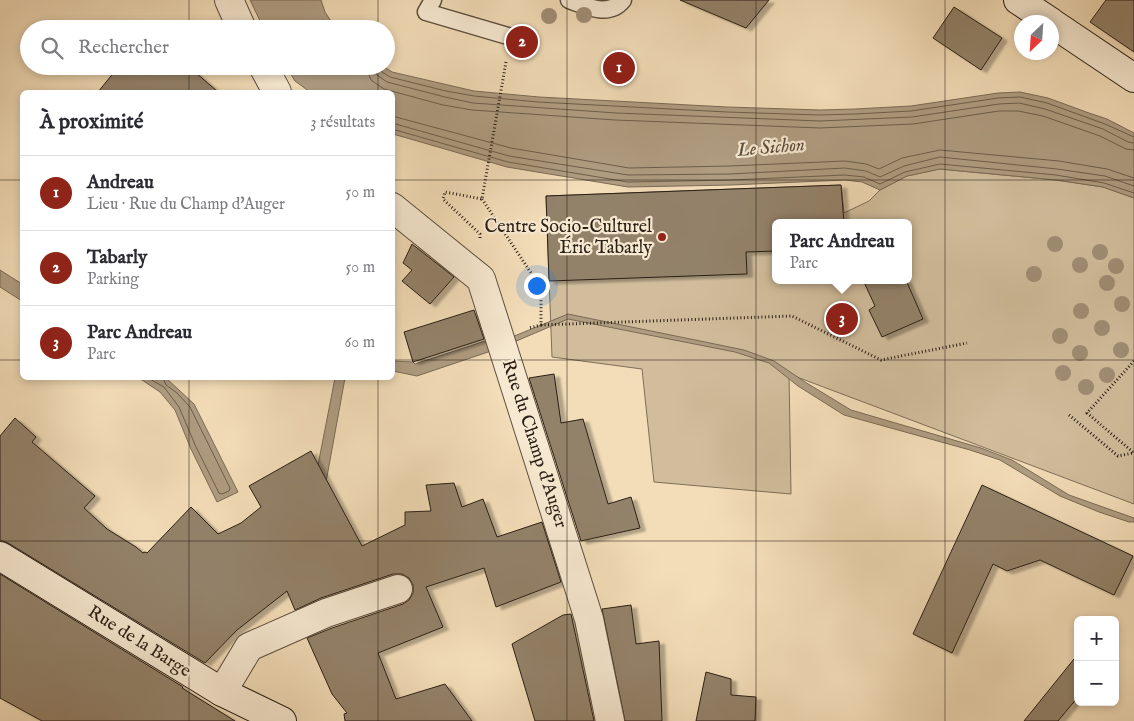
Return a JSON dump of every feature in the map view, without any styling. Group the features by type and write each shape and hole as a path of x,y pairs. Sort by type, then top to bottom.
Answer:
{"street":[{"path":"229,0 238,20"},
{"path":"1018,0 1040,15"},
{"path":"1059,28 1134,78"},
{"path":"268,75 276,90"},
{"path":"395,209 482,279"},
{"name":"Rue du Champ d'Auger","path":"482,279 589,619 610,721"},
{"name":"Rue de la Barge","path":"0,556 222,692 282,721"},
{"path":"222,692 249,647 326,613 398,589"}],"lane":[{"path":"433,0 426,12 510,37"},
{"path":"569,0 598,11 619,5 623,0"}],"path":[{"path":"502,88 482,199 541,288 541,325"},
{"path":"482,199 445,192 442,199 480,234 482,279"},
{"path":"500,336 541,325 792,316 881,360 966,344"},
{"path":"1134,361 1087,413 1134,453"},
{"path":"1069,415 1118,456 1134,453"}],"shaded area":[{"path":"939,169 1056,180 1103,187 1134,198 1134,504 789,374 791,494 654,482 642,369 552,357 546,196 841,185 844,213 869,201 880,190 907,176"}],"water":[{"path":"250,0 321,0 330,20 260,20"},
{"name":"Le Sichon","path":"395,73 474,91 539,97 820,110 911,106 998,93 1020,92 1048,98 1107,119 1134,133 1134,198 1103,187 1056,180 940,169 907,176 880,190 862,182 845,180 628,187 507,167 395,135 395,90 307,90 295,81 291,75 395,75"},
{"path":"0,270 20,283 20,300 0,287"},
{"path":"568,314 744,350 774,361 851,410 981,448 1012,460 1069,495 1134,518 1134,522 1099,512 1060,496 1000,460 844,415 798,386 769,363 735,352 568,319 514,342 512,337"},
{"path":"488,340 491,351 417,376 395,371 395,361 413,362 415,364"},
{"path":"142,380 168,380 194,404 238,492 217,502 191,449 175,410 160,392"},
{"path":"335,380 345,380 322,504 311,501"}],"building":[{"path":"680,0 769,0 746,28"},
{"path":"1106,0 1134,0 1134,52 1090,22"},
{"path":"954,7 1002,38 981,70 933,38"},
{"path":"112,75 198,75 216,90 100,90"},
{"name":"Centre Socio-Culturel Éric Tabarly","path":"841,185 844,219 772,219 772,251 746,252 747,274 549,281 546,196"},
{"path":"412,244 454,277 430,304 402,281 412,270 403,263"},
{"path":"865,284 908,284 923,319 882,337 869,310 875,306"},
{"path":"474,310 484,339 413,362 404,332"},
{"path":"554,374 561,423 583,419 608,504 631,497 640,528 581,541 529,378"},
{"path":"15,418 36,437 32,442 95,496 84,508 107,529 143,553 147,553 191,507 218,534 241,523 261,507 249,486 311,451 362,546 405,525 405,512 431,511 426,485 454,483 462,507 483,499 497,537 542,522 561,582 496,607 484,568 426,587 443,627 378,653 396,699 445,684 472,721 345,721 344,714 347,713 332,694 307,638 403,604 409,600 413,593 413,585 409,578 402,574 393,574 321,598 295,610 287,591 237,630 205,663 8,543 0,540 0,436"},
{"path":"982,485 1133,556 1114,595 1040,560 1007,571 993,564 952,653 913,634"},
{"path":"0,574 235,721 42,721 0,698"},
{"path":"631,605 636,644 659,641 662,721 625,721 602,609"},
{"path":"571,614 594,721 535,721 512,644 563,615"},
{"path":"1074,659 1074,702 1058,721 1024,721"},
{"path":"706,672 731,679 731,695 756,697 755,721 696,721"}],"place":[{"name":"Tabarly","path":"522,42"},
{"name":"Andreau","path":"619,68"},
{"name":"Centre Socio-Culturel Éric Tabarly","path":"662,237"},
{"name":"Parc Andreau","path":"842,319"}]}
